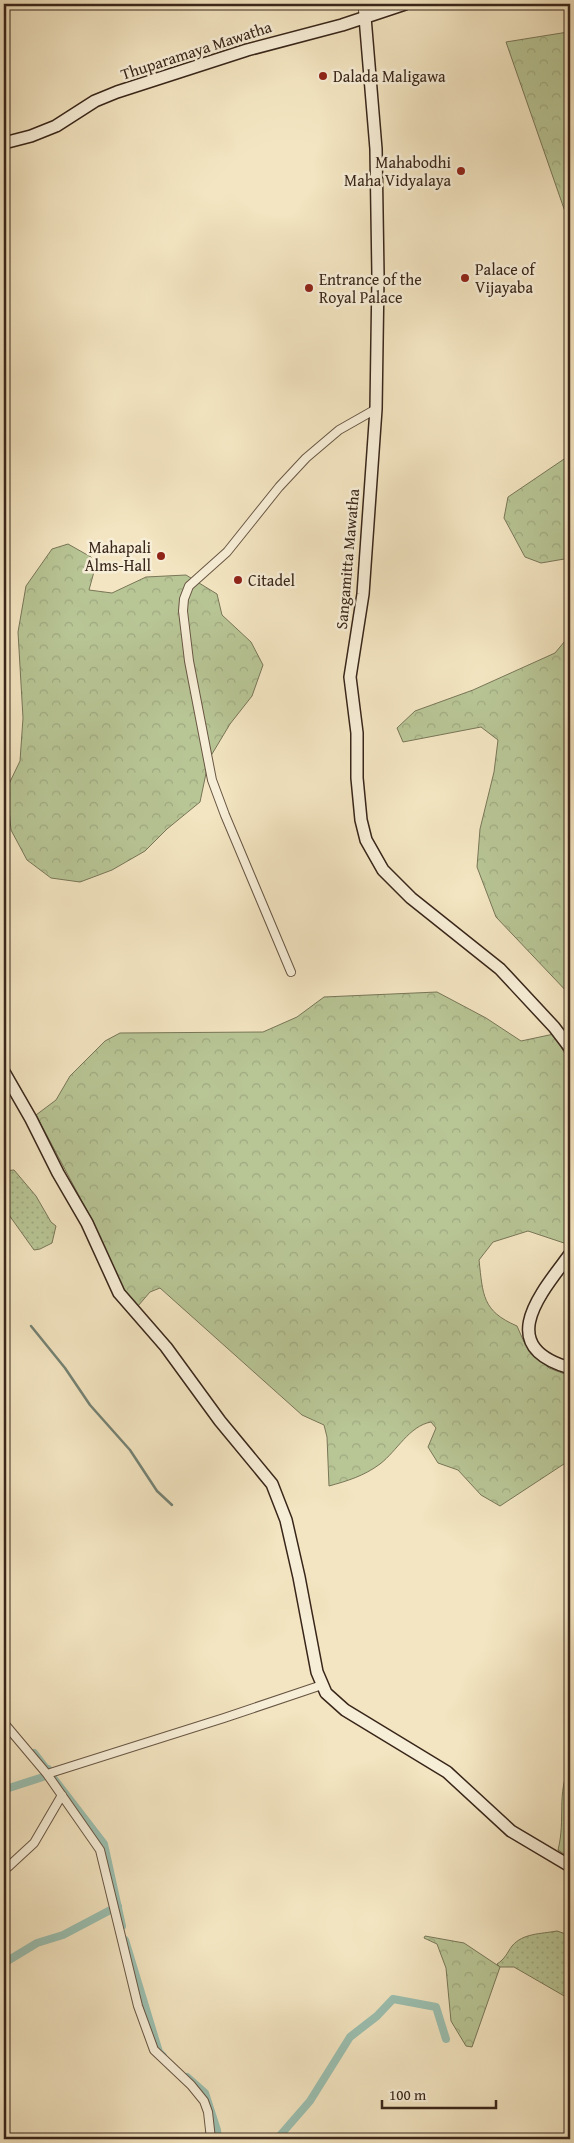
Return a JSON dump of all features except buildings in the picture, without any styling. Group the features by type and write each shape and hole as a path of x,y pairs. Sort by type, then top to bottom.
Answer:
{"main road":[{"name":"Thuparamaya Mawatha","path":"4,143 31,136 56,126 86,106 117,92 247,50 405,4"},
{"name":"Sangamitta Mawatha","path":"365,17 375,141 378,219 376,410 363,594 350,677 357,733 360,812 366,840 378,863 398,886 500,969 554,1027 570,1048"},
{"path":"4,1072 87,1223 119,1293 166,1347 220,1421 272,1484 286,1520 299,1577 316,1672 332,1700 344,1710 436,1764 460,1782 511,1831 570,1866"},
{"path":"570,1254 539,1296 531,1311 529,1324 531,1338 539,1351 557,1363 570,1368"}],"street":[{"path":"363,4 365,17"},
{"path":"291,972 212,780 189,661 183,611 184,598 189,586 227,552 279,487 306,458 339,430 376,410"},
{"path":"47,1774 216,1721 322,1685"},
{"path":"4,1722 47,1774 100,1850 138,2006 154,2050 191,2085 204,2101 208,2112 211,2139"},
{"path":"8,1867 34,1843 62,1795"}],"green space":[{"path":"568,32 570,38 570,226 506,42"},
{"path":"570,455 570,558 541,563 525,557 504,518 508,497"},
{"path":"68,544 91,557 95,568 89,590 112,593 146,577 186,575 217,594 222,615 251,642 263,665 252,696 230,724 209,759 200,802 167,829 145,851 112,870 80,882 51,878 27,860 11,830 7,788 20,761 23,718 18,632 26,586 52,549"},
{"path":"570,635 570,995 496,917 477,867 480,829 494,772 498,740 481,727 403,742 397,728 415,711 473,690 555,653"},
{"path":"437,992 486,1018 521,1041 554,1034 570,1063 570,1238 567,1244 528,1231 493,1242 479,1260 486,1300 491,1308 505,1320 517,1326 524,1342 549,1368 570,1376 570,1460 500,1506 481,1495 458,1470 438,1463 428,1447 436,1428 431,1422 416,1428 386,1459 368,1472 329,1486 327,1437 324,1425 302,1415 160,1288 150,1292 138,1306 124,1293 93,1222 36,1115 56,1100 70,1076 105,1041 120,1033 263,1032 297,1017 324,997"},
{"path":"14,1170 36,1196 51,1222 56,1226 52,1243 40,1249 34,1250 4,1208 4,1171"},
{"path":"570,1765 570,1858 558,1850 563,1786"},
{"path":"557,1931 566,1934 570,1938 570,2004 566,1997 514,1967 500,1967 497,1964 504,1958 512,1946 521,1939 527,1936"},
{"path":"425,1936 464,1943 500,1967 472,2047 466,2046 451,2021 446,1968 437,1944 424,1938"}],"waterway":[{"path":"31,1326 65,1368 90,1405 130,1450 157,1491 172,1505"},
{"path":"34,1753 104,1844 122,1926"},
{"path":"4,1787 9,1788 43,1777 48,1769"},
{"path":"4,1963 37,1943 63,1935 118,1906"},
{"path":"125,1940 159,2052 163,2056"},
{"path":"277,2139 310,2101 350,2037 377,2016 393,1999 436,2007 446,2039"},
{"path":"187,2077 205,2093 218,2139"}],"place":[{"name":"Dalada Maligawa","path":"323,76"},
{"name":"Mahabodhi Maha Vidyalaya","path":"461,171"},
{"name":"Palace of Vijayaba","path":"465,278"},
{"name":"Entrance of the Royal Palace","path":"309,288"},
{"name":"Mahapali Alms-Hall","path":"161,556"},
{"name":"Citadel","path":"238,580"}]}
